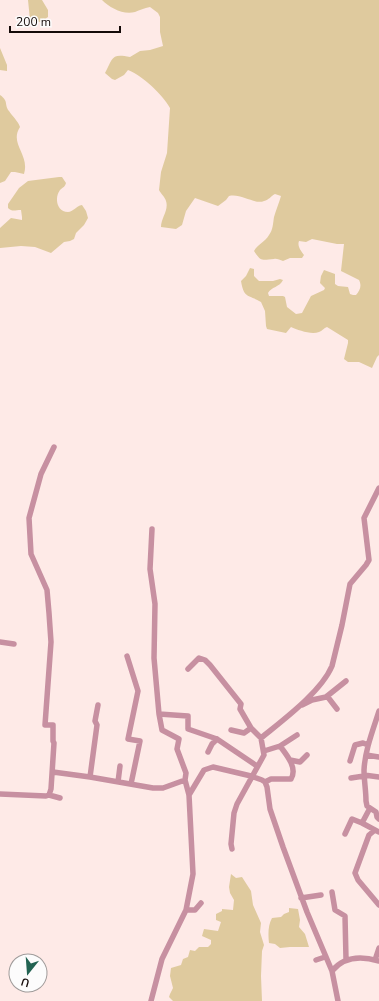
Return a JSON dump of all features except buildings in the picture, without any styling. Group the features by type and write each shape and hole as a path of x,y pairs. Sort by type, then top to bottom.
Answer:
{"street":[{"path":"49,795 53,772 54,742 53,726 45,725 51,642 48,599 46,589 31,554 29,521 42,474 54,447"},
{"path":"261,738 300,705 322,682 332,666 350,584 369,560 364,518 379,488"},
{"path":"151,1001 162,959 186,910 193,874 189,795 185,780 185,768 177,749 179,739 162,730 159,714 154,658 155,604 150,569 152,529"},
{"path":"0,642 14,644"},
{"path":"127,656 138,691 128,739 140,741 131,784"},
{"path":"188,669 199,658 205,660 241,704 240,709 251,728 261,738 264,755 251,776 237,804 234,813 231,844 232,849"},
{"path":"300,705 327,696 346,681"},
{"path":"327,696 338,709"},
{"path":"90,777 96,725 95,720 98,705"},
{"path":"379,711 368,745 364,776 366,804 376,812 379,819"},
{"path":"159,714 188,716 188,729 217,739 257,766"},
{"path":"231,730 244,733 251,728"},
{"path":"264,751 280,746 297,735"},
{"path":"208,752 212,744 217,739"},
{"path":"350,761 355,745 363,743 368,745"},
{"path":"265,782 271,779 292,779 294,774 290,760 280,746"},
{"path":"290,760 300,762 307,755"},
{"path":"366,755 379,757"},
{"path":"118,782 120,766"},
{"path":"189,795 204,770 209,768 216,767 251,776 265,782 270,809 301,898 332,971 338,1001"},
{"path":"53,772 152,788 159,788 185,780"},
{"path":"352,778 364,776 379,777"},
{"path":"0,794 49,795 60,798"},
{"path":"362,824 370,808"},
{"path":"345,834 352,819 377,831"},
{"path":"377,831 369,834 355,873 358,880 379,906"},
{"path":"332,892 335,910 345,916 346,959"},
{"path":"301,898 321,894"},
{"path":"186,910 195,910 201,903"},
{"path":"332,971 346,959 377,960 379,948"},
{"path":"316,960 326,957"}],"shaded area":[{"path":"28,0 42,0 48,10 48,17 40,22 30,20"},
{"path":"102,0 379,0 379,355 372,368 359,362 348,362 344,359 348,340 327,327 316,333 305,332 291,327 286,333 267,329 265,311 261,302 245,293 241,281 246,276 250,268 254,269 254,276 259,281 283,280 280,284 269,291 269,296 285,297 287,307 296,314 302,313 311,296 324,290 325,288 320,283 324,270 335,274 335,284 338,286 348,287 350,294 356,295 359,290 359,280 341,271 344,244 312,239 306,242 299,241 299,247 304,255 302,258 290,258 283,261 276,259 262,260 258,257 254,251 270,233 281,196 275,194 267,200 260,202 238,196 229,196 218,206 195,198 186,211 182,225 176,229 161,227 167,204 165,198 159,190 161,172 167,153 170,108 152,86 140,76 128,70 124,75 115,80 105,73 111,60 116,56 130,57 140,51 163,46 160,32 160,17 158,13 150,7 135,12 126,13 109,6"},
{"path":"0,48 7,65 7,71 0,70"},
{"path":"0,95 4,99 8,109 20,127 17,133 17,139 25,167 24,174 11,172 5,181 0,183"},
{"path":"62,177 66,183 58,193 57,197 61,210 68,212 82,205 88,218 84,225 76,233 74,239 64,242 51,253 35,247 21,246 0,248 0,228 11,218 22,220 21,210 12,210 8,208 8,204 19,188 28,181"},
{"path":"231,874 236,878 242,877 251,891 253,905 261,923 260,932 264,945 262,951 261,976 262,1001 173,1001 169,997 173,988 170,976 171,968 181,965 183,959 188,957 190,950 195,951 199,947 208,947 211,944 211,940 202,936 204,929 218,931 221,922 216,920 216,914 222,911 222,909 233,910 234,900 230,893 229,887"},
{"path":"289,908 298,909 300,920 299,927 305,934 309,947 280,948 275,944 269,943 268,937 272,918 281,917 289,912"}]}
